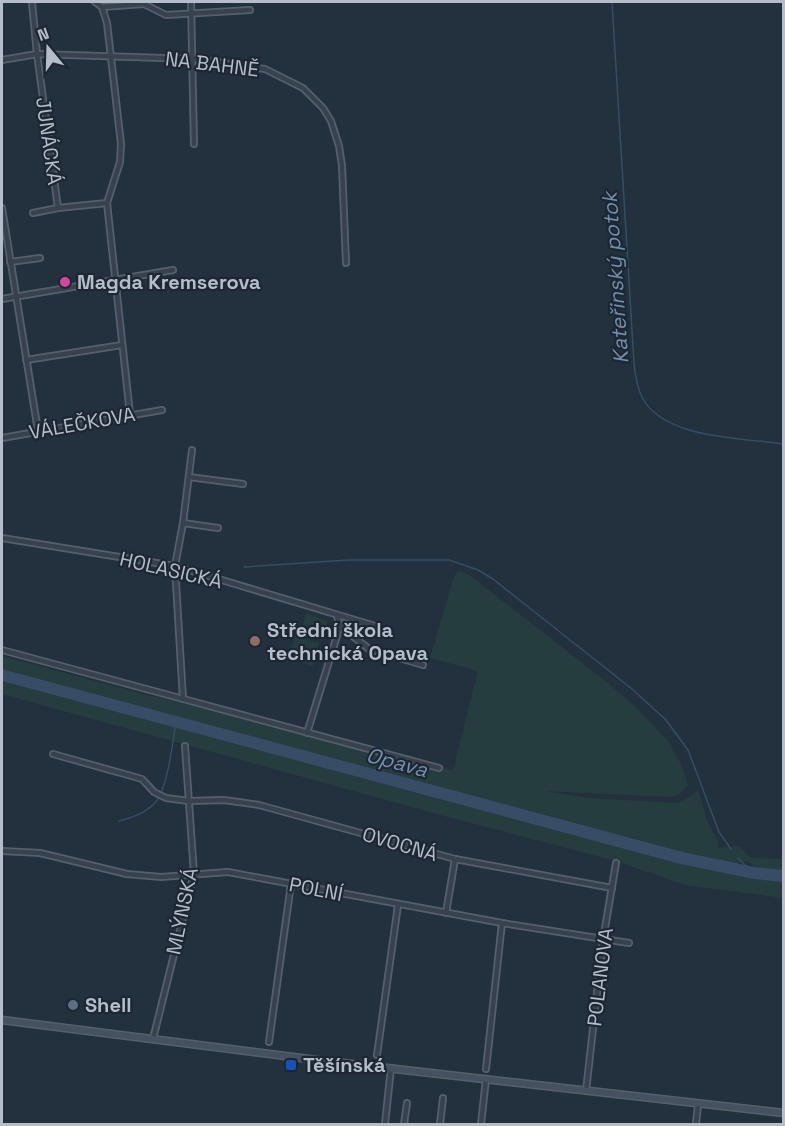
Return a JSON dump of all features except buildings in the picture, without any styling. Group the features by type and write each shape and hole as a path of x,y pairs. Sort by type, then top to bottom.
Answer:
{"street":[{"path":"95,2 102,7 107,23 121,144 120,162 107,204 130,414"},
{"path":"192,2 194,144"},
{"name":"JUNÁCKÁ","path":"32,3 58,208"},
{"path":"102,7 144,4 166,15 250,10"},
{"name":"NA BAHNĚ","path":"2,60 37,54 194,59 265,69 303,88 323,108 336,134 342,166 346,263"},
{"name":"JUNÁCKÁ","path":"33,213 58,208 107,204"},
{"path":"2,208 38,430"},
{"path":"10,262 40,258"},
{"path":"2,299 173,270"},
{"path":"26,360 122,345"},
{"name":"VÁLEČKOVA","path":"2,438 162,410"},
{"path":"183,699 175,566 192,450"},
{"path":"189,477 243,484"},
{"path":"183,523 218,528"},
{"name":"HOLASICKÁ","path":"2,538 175,566 375,626"},
{"path":"307,733 340,627 338,616"},
{"path":"340,627 369,648 423,665"},
{"path":"2,650 439,768"},
{"name":"MLÝNSKÁ","path":"153,1039 194,874 185,746"},
{"name":"OVOCNÁ","path":"53,754 142,780 154,792 166,798 189,801 224,800 260,805 455,859 612,888"},
{"name":"POLNÍ","path":"2,851 40,853 127,874 161,877 228,872 502,923 630,943"},
{"path":"446,913 455,859"},
{"name":"POLANOVA","path":"586,1090 603,940 616,863"},
{"path":"269,1042 291,884"},
{"path":"377,1055 399,904"},
{"path":"486,1069 502,923"},
{"path":"2,1020 783,1113"},
{"path":"385,1125 391,1068"},
{"path":"481,1125 486,1079"},
{"path":"440,1125 443,1098"},
{"path":"404,1125 407,1103"},
{"path":"696,1125 698,1104"}],"green space":[{"path":"458,572 472,577 608,683 639,710 668,741 681,764 688,785 678,795 668,797 545,791 588,798 677,803 698,790 708,823 719,843 718,848 739,846 751,858 783,859 783,870 754,867 747,861 735,863 683,852 2,669 2,656 147,695 305,730 453,770 478,671 430,658 454,576"},
{"path":"306,613 327,621 323,640 301,633"},
{"path":"295,636 319,643 313,666 288,658"},
{"path":"2,681 680,864 753,879 783,882 783,898 685,885 616,861 2,694"}],"water":[{"path":"2,669 683,852 755,867 783,870 783,882 753,879 680,864 2,681"}],"waterway":[{"name":"Kateřinský potok","path":"612,2 634,363 639,390 654,412 669,422 687,429 727,438 784,444"},
{"path":"244,567 348,560 449,560 478,570 493,579 632,689 666,720 688,750 719,832 731,849"},
{"path":"119,821 141,813 158,799 168,769 175,728"},
{"path":"738,858 746,866"}],"place":[{"name":"Magda Kremserova","path":"65,282"},
{"name":"Střední škola technická Opava","path":"255,641"},
{"name":"Shell","path":"73,1005"},
{"name":"Těšínská","path":"291,1065"}],"water label":[{"name":"Opava","path":"397,762"}]}
